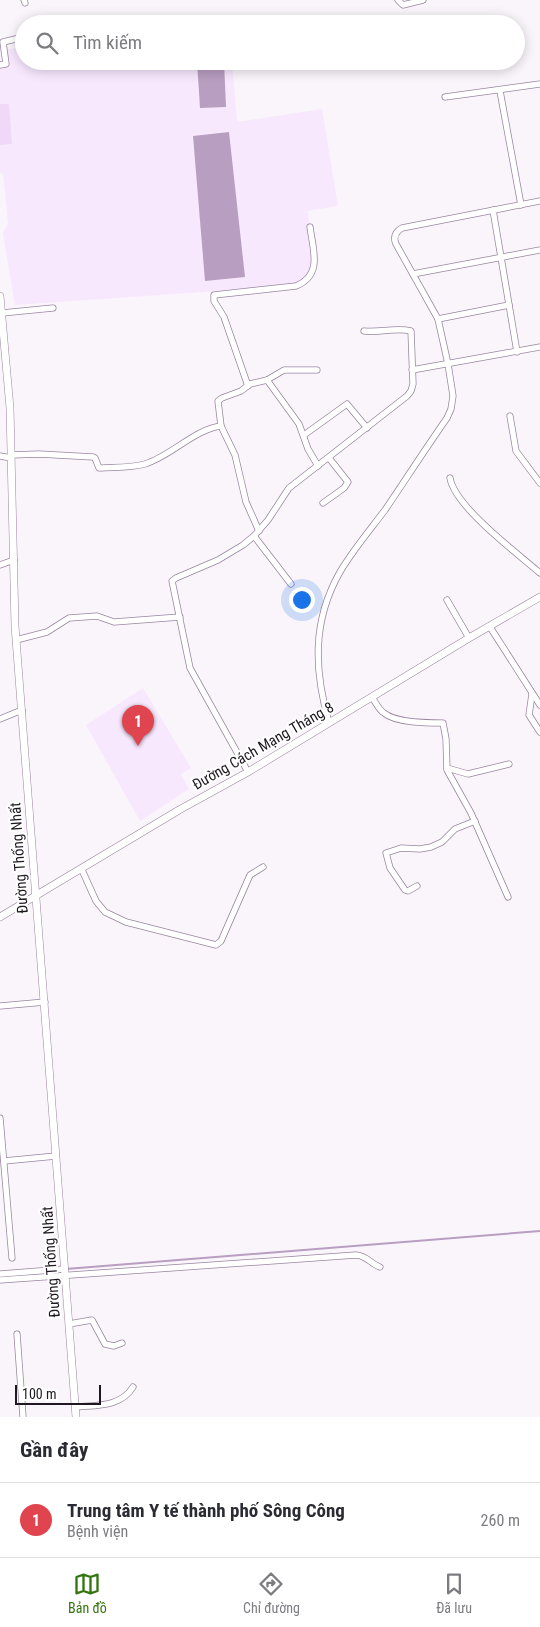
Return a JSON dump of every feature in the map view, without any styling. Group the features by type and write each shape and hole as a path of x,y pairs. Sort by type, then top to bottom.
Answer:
{"street":[{"path":"398,0 403,5 424,0"},
{"path":"0,65 6,64 3,42 15,39"},
{"path":"446,97 540,84"},
{"path":"500,91 521,205"},
{"path":"329,723 318,678 318,643 326,602 332,586 447,418 453,396 438,319 396,244 394,235 402,228 540,201"},
{"path":"493,210 517,352"},
{"path":"248,386 224,317 214,295 296,286 305,282 311,276 314,266 310,227"},
{"path":"413,274 540,250"},
{"name":"Đường Thống Nhất","path":"0,296 11,456 16,640 76,1417"},
{"path":"438,319 509,305"},
{"path":"2,313 53,308"},
{"path":"248,772 190,668 172,584 173,579 230,554 256,534 268,520 289,488 407,396 413,384 411,331 364,331"},
{"path":"412,370 540,347"},
{"path":"291,584 256,534 234,456 221,426 219,400 242,392 248,386 267,380 290,369 317,370"},
{"path":"267,380 299,424 308,449 318,466"},
{"path":"304,435 347,404 367,428"},
{"path":"510,416 516,451 540,483"},
{"path":"0,456 39,454 93,457 99,468 136,466 150,462 173,451 209,429 221,426"},
{"path":"323,503 344,488 348,482 329,458"},
{"path":"450,478 453,489 483,524 540,573"},
{"path":"0,565 14,560"},
{"name":"Đường Cách Mạng Tháng 8","path":"0,917 82,870 179,810 248,772 540,597"},
{"path":"448,600 469,638"},
{"path":"16,640 47,632 69,618 97,616 114,622 180,616"},
{"path":"490,627 540,705"},
{"path":"532,694 529,715 540,732"},
{"path":"372,697 381,711 392,718 443,723 446,739 447,768 450,777 475,821 508,897"},
{"path":"0,719 22,710"},
{"path":"447,768 468,774 509,764"},
{"path":"417,886 408,891 405,890 390,868 386,853 401,848 431,847 442,842 455,829 475,821"},
{"path":"82,870 96,901 105,912 126,922 216,945 222,941 250,875 264,867"},
{"path":"0,1006 44,1002"},
{"path":"0,1118 12,1258"},
{"path":"4,1161 56,1156"},
{"path":"0,1280 65,1273 356,1255 363,1256 370,1263 380,1267"},
{"path":"0,1274 65,1273"},
{"path":"69,1324 92,1320 105,1344 114,1346 122,1343"},
{"path":"17,1334 23,1417"},
{"path":"75,1407 116,1402 125,1398 133,1387"}],"shaded area":[{"path":"7,49 15,49 15,70 233,70 237,122 322,109 338,206 308,211 313,264 310,273 298,283 203,292 15,305 3,233 8,223 3,174 0,173 0,68 7,66"},
{"path":"198,70 224,70 226,107 200,108"},
{"path":"0,104 9,104 12,144 0,145"},
{"path":"229,132 245,277 205,281 193,136"},
{"path":"143,688 191,768 181,774 189,789 140,821 86,725"}],"waterway":[{"path":"66,1269 540,1231"}],"place":[{"name":"Trung tâm Y tế thành phố Sông Công","path":"138,746"}]}
